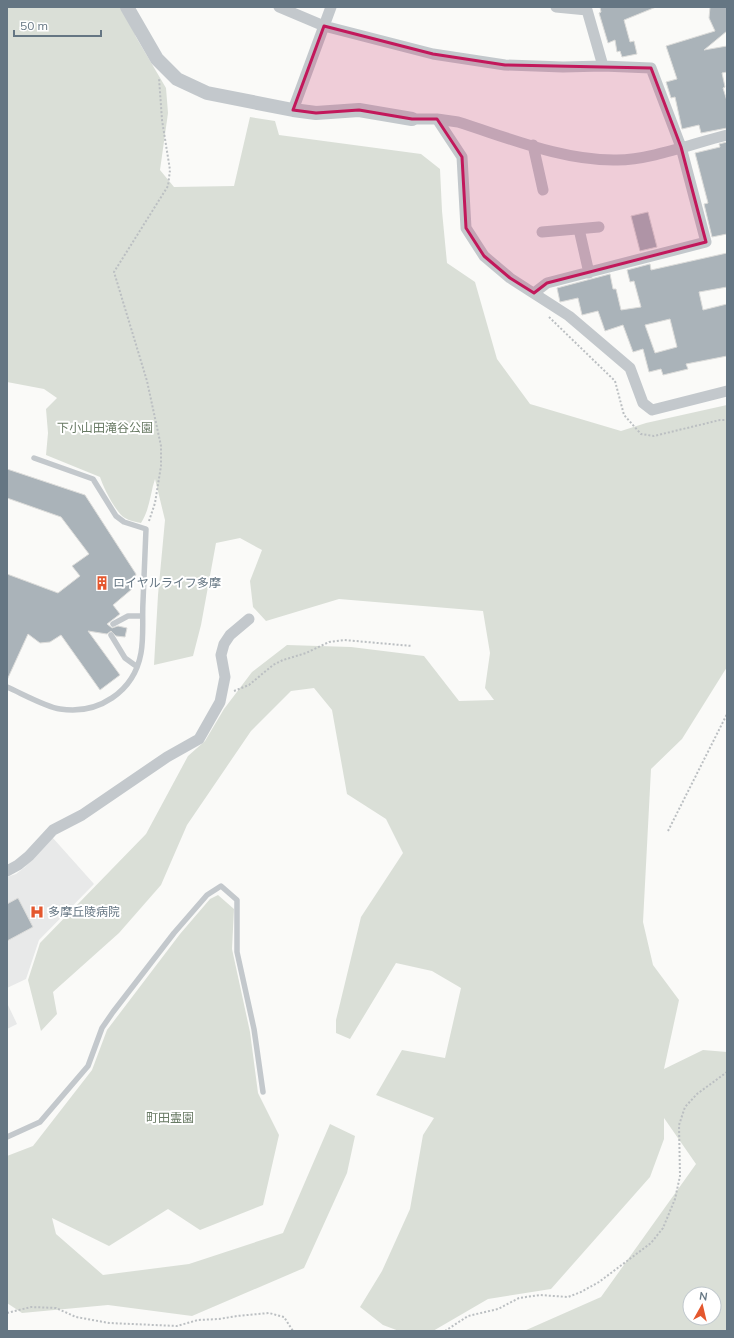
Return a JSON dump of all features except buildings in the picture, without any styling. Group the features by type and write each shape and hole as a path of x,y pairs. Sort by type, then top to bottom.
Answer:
{"street":[{"path":"127,7 157,59 177,79 207,93 293,110 316,113 359,110 412,118 437,118 458,122 584,159 619,160 650,156 727,135"},
{"path":"280,7 324,26 433,54 505,65 650,68 681,147 706,242 547,283 534,293"},
{"path":"293,110 331,7"},
{"path":"556,7 587,10 603,66"},
{"path":"437,118 462,157 466,228 484,256 510,278 569,316 630,368 643,403 652,410 727,391"},
{"path":"533,145 543,190"},
{"path":"542,232 599,227"},
{"path":"579,229 589,272"},
{"path":"7,872 29,856 53,830 82,815 167,757 200,739 220,702 225,677 221,655 224,644 230,635 249,619"}],"lane":[{"path":"7,687 58,709 76,711 96,707 113,699 125,688 141,654 146,529 124,522 116,516 94,479 34,458"},
{"path":"113,624 128,616 142,616"},
{"path":"111,635 125,658 136,666"},
{"path":"7,1137 40,1122 88,1066 102,1028 113,1012 174,933 207,895 221,886 237,900 237,952 254,1029 263,1092"}],"path":[{"path":"146,529 155,503 161,466 161,446 148,381 114,272 168,186 170,170 162,120 157,59"},
{"path":"220,702 232,692 248,685 273,665 283,660 306,653 329,642 344,640 412,646"},
{"path":"668,831 727,714"},
{"path":"445,1331 468,1316 498,1309 519,1298 540,1295 568,1297 581,1292 599,1282 650,1243 663,1228 675,1199 680,1176 679,1124 685,1107 697,1094 727,1072"},
{"path":"7,1312 31,1307 56,1308 76,1317 109,1323 177,1326 198,1320 269,1313 284,1317 293,1331"}],"highlighted area":[{"path":"324,26 433,54 505,65 651,68 681,147 706,242 547,283 534,293 510,278 484,256 466,228 462,157 437,119 412,119 359,110 316,113 293,110"}],"shaded area":[{"name":"多摩丘陵病院","path":"52,837 94,884 39,940 26,979 7,988 7,877 16,874 25,867"},
{"path":"7,1003 17,1024 7,1029"}],"green space":[{"name":"下小山田滝谷公園","path":"7,7 124,7 136,37 166,88 168,113 160,170 174,187 234,186 250,117 275,121 279,135 421,154 440,169 447,263 475,282 497,359 530,404 621,431 646,423 727,405 727,667 682,739 651,769 643,922 653,965 679,1000 664,1069 703,1050 727,1052 727,1331 524,1331 601,1297 696,1164 664,1118 664,1139 650,1177 551,1289 488,1299 433,1331 399,1331 383,1325 360,1307 382,1271 410,1209 423,1135 434,1118 376,1095 402,1050 445,1058 461,988 432,971 396,963 350,1039 336,1033 336,1020 361,917 403,853 386,819 347,794 332,710 314,688 291,691 251,731 187,825 161,885 119,933 53,992 57,1014 41,1031 28,980 40,943 146,834 188,756 205,741 224,709 252,672 287,645 351,647 424,656 459,701 494,700 485,688 490,653 483,611 339,599 266,621 253,607 250,581 262,550 240,538 216,543 201,625 193,656 154,665 158,595 165,520 155,479 144,518 141,523 131,521 121,515 118,511 107,493 100,477 46,455 48,433 46,409 57,398 44,389 7,382"},
{"name":"町田霊園","path":"218,895 234,909 232,949 250,1032 258,1093 279,1135 263,1205 200,1230 168,1209 109,1246 52,1218 56,1234 103,1275 189,1264 283,1233 330,1124 355,1136 347,1173 304,1268 192,1316 108,1305 22,1313 7,1303 7,1156 33,1146 92,1070 107,1030 180,934 210,899"}],"place":[{"name":"ロイヤルライフ多摩","path":"102,583"},
{"name":"多摩丘陵病院","path":"37,912"}]}
